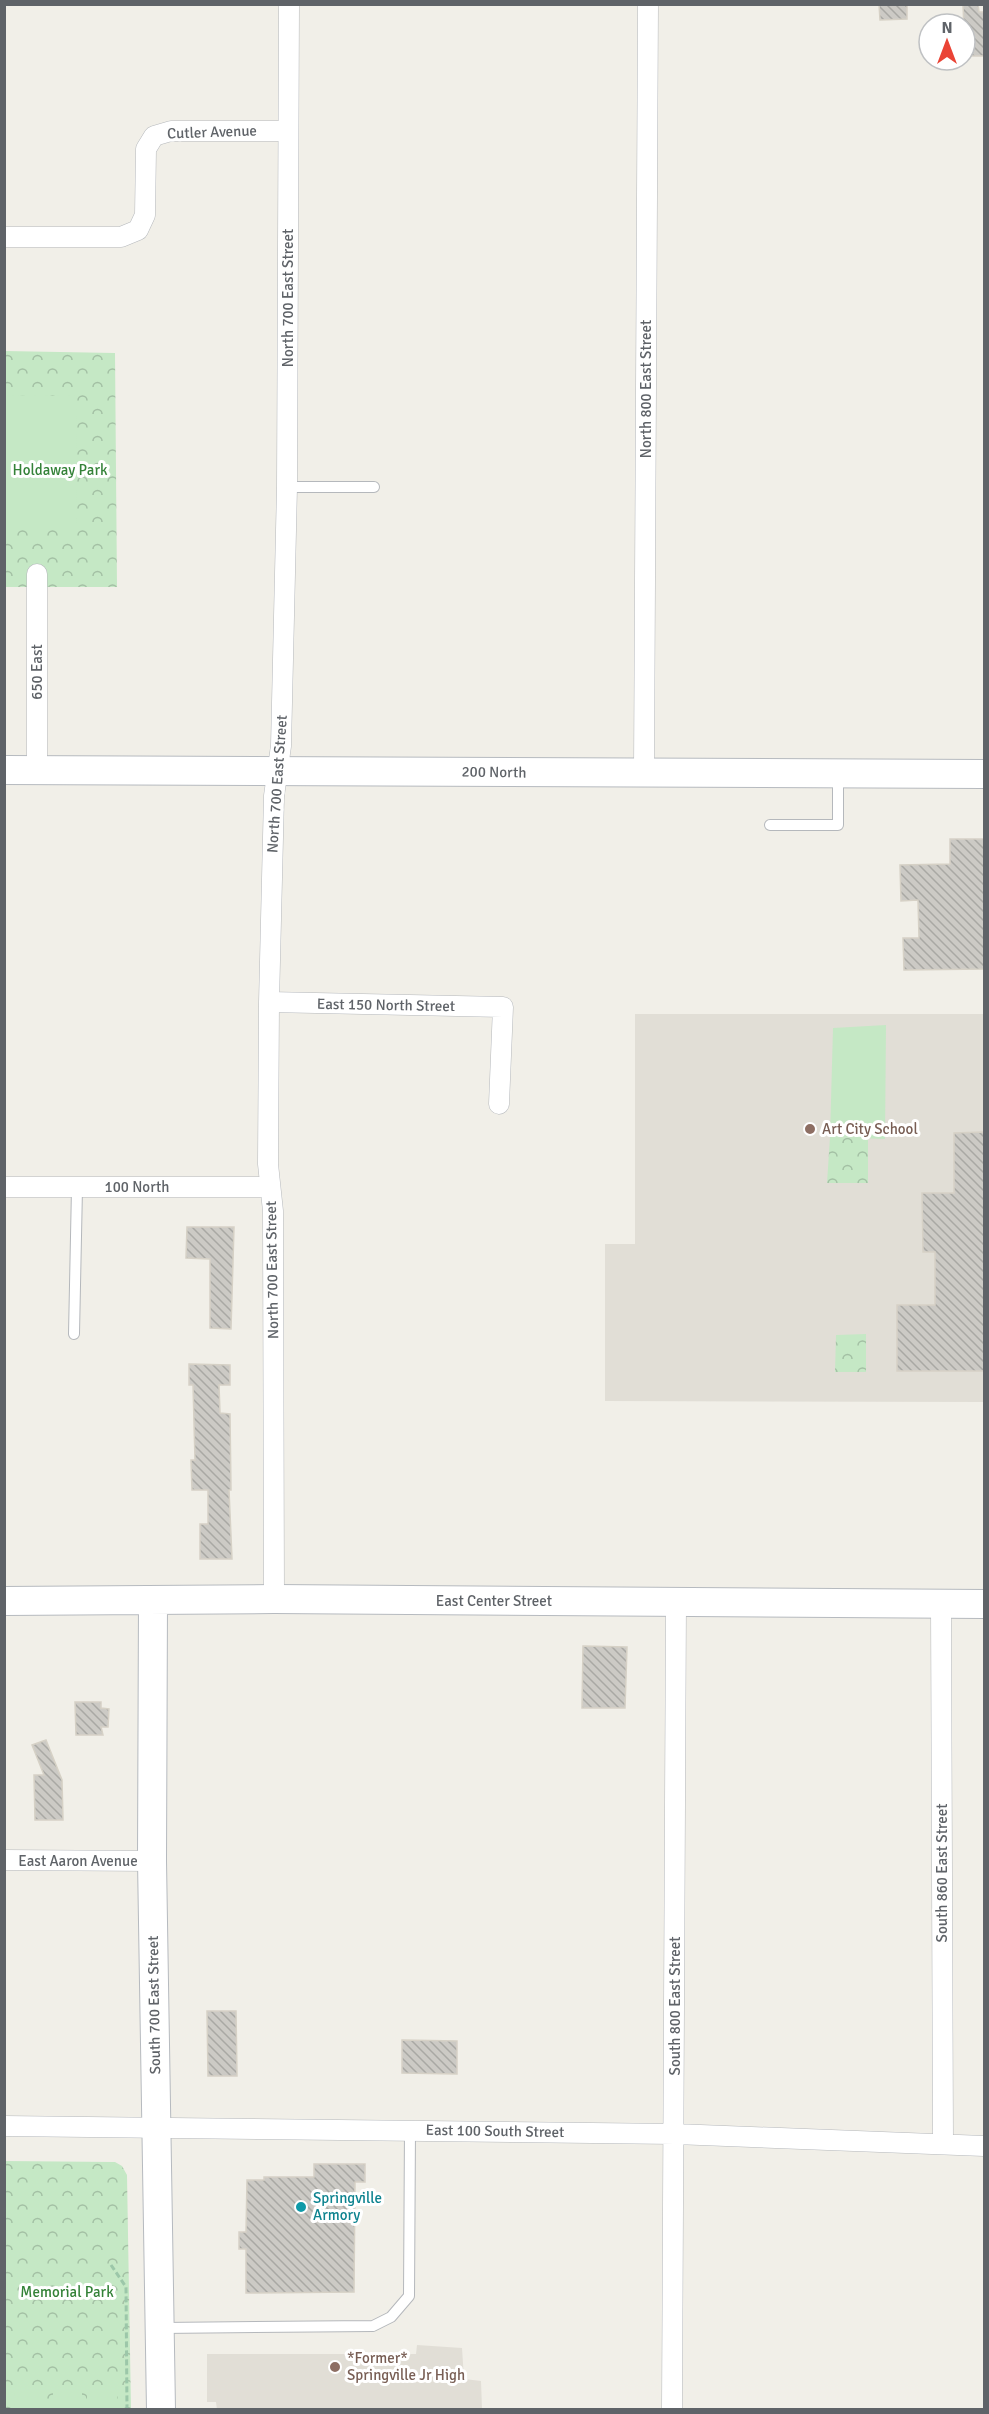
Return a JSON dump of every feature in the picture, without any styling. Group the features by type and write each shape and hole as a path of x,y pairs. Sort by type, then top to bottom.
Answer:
{"street":[{"name":"North 700 East Street","path":"274,1599 273,1211 269,1187 269,1002 274,796 281,746 287,487 289,4"},
{"name":"North 800 East Street","path":"644,773 648,4"},
{"name":"Cutler Avenue","path":"4,237 121,237 138,230 145,215 146,149 153,136 171,131 288,131"},
{"name":"650 East","path":"37,574 37,770"},
{"name":"200 North","path":"4,770 984,774"},
{"name":"East 150 North Street","path":"269,1002 503,1007 499,1104"},
{"name":"100 North","path":"4,1187 269,1187"},
{"name":"East Center Street","path":"4,1601 274,1599 984,1604"},
{"name":"South 700 East Street","path":"153,1601 152,1861 160,2409"},
{"name":"South 800 East Street","path":"672,2409 676,1602"},
{"name":"South 860 East Street","path":"941,1604 943,2143"},
{"name":"East Aaron Avenue","path":"4,1860 152,1861"},
{"name":"East 100 South Street","path":"4,2126 410,2129 675,2134 984,2146"}],"lane":[{"path":"287,487 374,487"},
{"path":"770,825 838,825 838,774"},
{"path":"74,1334 77,1188"},
{"path":"160,2328 373,2326 391,2317 409,2296 410,2129"}],"path":[{"path":"111,2265 126,2287 127,2409"}],"shaded area":[{"name":"Art City School","path":"635,1014 984,1014 984,1402 605,1401 605,1244 635,1244"},
{"name":"*Former* Springville Jr High","path":"417,2345 462,2348 464,2379 481,2381 482,2409 217,2410 216,2402 207,2402 207,2354 416,2354"}],"green space":[{"name":"Holdaway Park","path":"5,351 115,353 117,587 5,587"},
{"path":"5,395 77,396 76,530 5,530"},
{"path":"886,1025 885,1139 830,1137 833,1028"},
{"path":"830,1137 868,1138 868,1183 827,1183"},
{"path":"866,1334 866,1372 835,1372 836,1335"},
{"name":"Memorial Park","path":"5,2161 115,2162 122,2166 127,2175 131,2409 5,2410"},
{"path":"14,2390 44,2390 44,2409 15,2409"},
{"path":"53,2390 82,2390 82,2409 53,2409"},
{"path":"87,2390 117,2390 117,2409 87,2409"}],"building":[{"path":"879,4 907,4 907,19 880,20"},
{"path":"963,4 978,4 979,12 984,12 984,56 977,56 977,12 963,12"},
{"path":"950,839 984,839 984,969 904,970 903,938 919,938 918,900 901,901 900,865 950,864"},
{"path":"984,1132 984,1371 897,1371 897,1305 935,1305 935,1252 923,1252 922,1193 954,1193 954,1133"},
{"path":"187,1227 234,1227 231,1329 210,1328 210,1259 186,1258"},
{"path":"189,1364 230,1365 230,1385 219,1385 220,1413 230,1414 231,1490 229,1490 232,1559 200,1559 200,1524 208,1524 208,1490 192,1490 191,1460 195,1460 193,1385 189,1385"},
{"path":"583,1646 627,1647 625,1708 582,1708"},
{"path":"75,1702 101,1702 101,1708 109,1709 108,1727 101,1727 103,1735 76,1735"},
{"path":"46,1740 62,1780 63,1820 35,1820 34,1775 44,1775 32,1745"},
{"path":"207,2011 236,2011 237,2076 208,2076"},
{"path":"402,2040 457,2041 457,2074 402,2073"},
{"name":"Springville Armory","path":"314,2164 365,2164 365,2182 355,2182 354,2292 246,2293 246,2249 239,2249 239,2232 246,2232 247,2180 264,2180 264,2177 314,2177"}],"place":[{"name":"Art City School","path":"810,1129"},
{"name":"Springville Armory","path":"301,2207"},
{"name":"*Former* Springville Jr High","path":"335,2367"}]}
